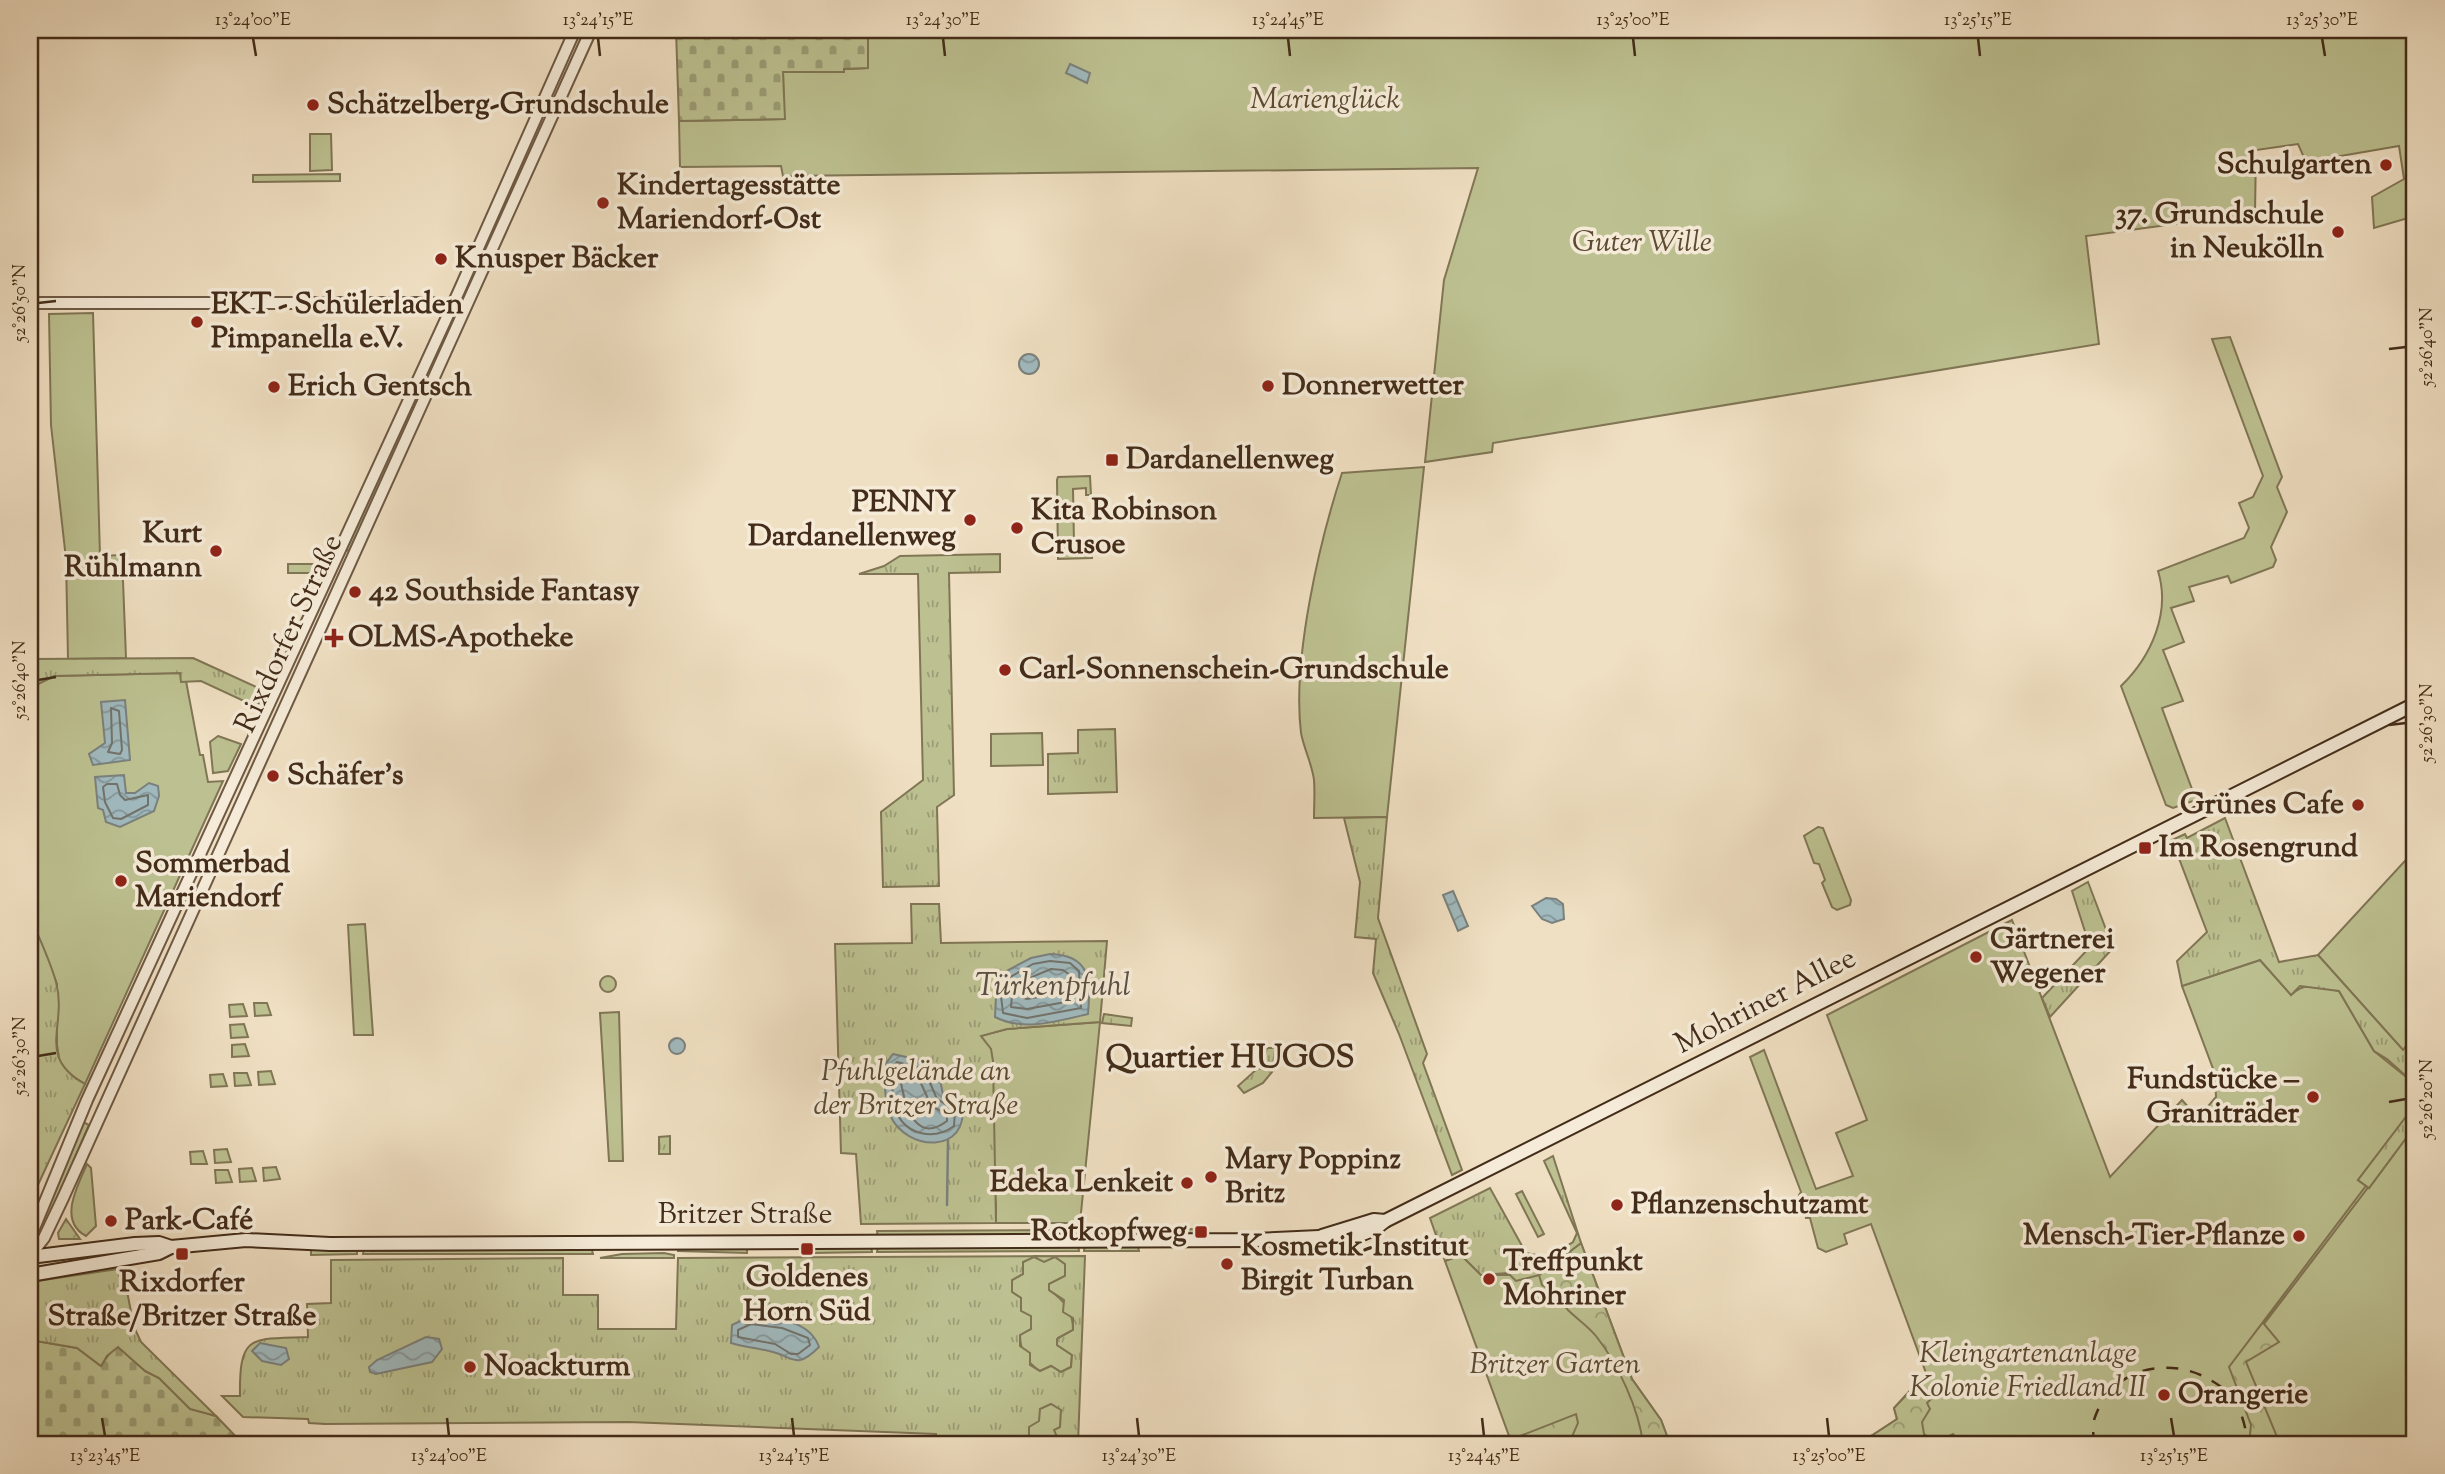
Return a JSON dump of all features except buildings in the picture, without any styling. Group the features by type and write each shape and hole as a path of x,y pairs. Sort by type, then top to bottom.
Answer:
{"main road":[{"name":"Mohriner Allee","path":"1385,1221 2415,704"},
{"name":"Britzer Straße","path":"30,1257 140,1243 171,1247 246,1240 340,1244 1256,1240 1319,1237 1329,1240 1355,1236 1378,1228 1385,1221"},
{"name":"Britzer Straße","path":"30,1275 159,1253 171,1247"}],"street":[{"name":"Rixdorfer Straße","path":"30,1238 83,1109 436,340 575,30"},
{"name":"Rixdorfer Straße","path":"30,1257 46,1234 591,30"},
{"path":"30,303 432,303 450,308"},
{"path":"436,340 449,346"},
{"path":"83,1109 97,1117"},
{"path":"30,1257 53,1272"}],"green space":[{"path":"676,30 868,30 868,68 844,69 844,72 783,72 785,119 679,121"},
{"name":"Guter Wille","path":"868,30 2415,30 2415,216 2374,228 2372,197 2404,179 2399,146 2306,162 2298,144 2256,150 2255,213 2086,236 2099,344 1493,443 1492,452 1425,462 1444,280 1478,168 783,176 781,166 680,167 679,121 784,119 783,72 843,72 844,69 868,68"},
{"path":"310,134 331,134 332,170 310,171"},
{"path":"340,174 340,181 253,182 253,175"},
{"path":"93,313 100,556 122,555 126,658 68,659 66,559 51,425 49,314"},
{"path":"2230,337 2282,477 2277,487 2287,512 2271,547 2276,560 2273,567 2231,583 2228,576 2189,587 2194,601 2171,608 2184,642 2163,650 2183,701 2162,708 2196,800 2173,808 2166,805 2121,686 2141,662 2156,633 2162,603 2158,571 2244,538 2249,528 2239,503 2253,497 2263,476 2212,339"},
{"path":"438,344 443,347 351,551 343,550"},
{"path":"1424,467 1387,817 1314,818 1314,780 1301,733 1300,671 1317,567 1342,473"},
{"path":"1090,476 1091,495 1086,495 1086,488 1073,489 1074,543 1077,546 1092,545 1092,558 1058,559 1058,477"},
{"path":"1000,554 1000,572 949,573 954,795 937,807 939,886 883,887 881,812 923,780 918,574 859,574 884,566 900,556"},
{"path":"288,564 318,564 314,573 288,573"},
{"path":"193,658 265,691 257,707 201,681 181,682 180,673 54,676 30,688 30,659"},
{"name":"Sommerbad Mariendorf","path":"180,673 186,681 208,782 223,781 85,1084 67,1073 60,1064 57,1045 57,984 30,916 30,688 54,676"},
{"path":"1115,729 1117,792 1048,794 1048,754 1078,753 1078,730"},
{"path":"1042,733 1043,765 991,766 991,734"},
{"path":"218,736 241,744 228,771 213,773 210,742"},
{"path":"1387,817 1378,918 1427,1054 1423,1063 1462,1170 1452,1175 1373,973 1376,939 1355,937 1360,882 1344,818"},
{"path":"2225,818 2279,962 2318,955 2403,1050 2415,1035 2415,1084 2374,1051 2339,991 2300,986 2291,995 2260,960 2182,986 2177,961 2207,932 2172,840 2185,834 2187,838"},
{"path":"1818,827 1823,828 1851,900 1850,905 1837,910 1832,907 1822,883 1825,880 1819,864 1814,863 1804,836"},
{"path":"2415,850 2415,1035 2403,1050 2318,955"},
{"path":"2088,882 2113,948 2050,1017 2042,998 2090,947 2072,891"},
{"name":"Pfuhlgelände an der Britzer Straße","path":"911,904 939,904 941,943 1107,941 1100,1022 1007,1029 981,1036 991,1049 993,1061 996,1223 861,1224 856,1154 841,1153 835,944 912,943"},
{"path":"30,916 56,982 59,998 57,1051 61,1062 70,1073 85,1084 30,1202"},
{"name":"Kleingartenanlage Kolonie Friedland II","path":"2012,920 2110,1177 2182,1100 2198,1118 2216,1097 2215,1074 2182,986 2260,960 2291,995 2308,986 2339,991 2374,1051 2415,1084 2415,1105 2358,1180 2369,1188 2415,1126 2415,1444 1859,1444 1897,1419 1894,1408 1926,1373 1871,1224 1844,1234 1847,1244 1826,1252 1818,1248 1810,1218 1806,1218 1799,1195 1801,1192 1750,1057 1764,1050 1816,1189 1853,1176 1836,1133 1867,1120 1827,1015"},
{"path":"365,924 373,1035 354,1035 348,925"},
{"path":"605,976 611,976 616,984 614,990 605,992 600,987 600,981"},
{"path":"254,1003 267,1003 271,1015 255,1016"},
{"path":"243,1004 247,1016 230,1017 229,1005"},
{"path":"619,1012 623,1161 609,1161 600,1013"},
{"path":"1104,1014 1132,1018 1131,1026 1102,1023"},
{"path":"1100,1022 1080,1223 996,1223 980,1036 1007,1029"},
{"path":"244,1024 248,1037 231,1038 230,1025"},
{"path":"245,1044 249,1056 232,1057 232,1045"},
{"path":"1267,1048 1275,1048 1274,1070 1262,1066"},
{"path":"1258,1068 1272,1072 1263,1083 1244,1093 1238,1086"},
{"path":"271,1071 275,1084 259,1085 258,1072"},
{"path":"234,1073 247,1073 251,1085 235,1086"},
{"path":"223,1074 227,1086 211,1087 210,1075"},
{"path":"2415,1105 2415,1126 2369,1188 2358,1180"},
{"path":"81,1121 89,1125 41,1235 37,1233"},
{"path":"2415,1121 2415,1126 2264,1324 2279,1342 2246,1362 2280,1444 2249,1444 2251,1425 2229,1367"},
{"path":"670,1136 670,1154 659,1154 659,1137"},
{"path":"227,1149 231,1162 215,1163 214,1150"},
{"path":"203,1151 207,1164 191,1164 190,1152"},
{"path":"1553,1156 1581,1243 1539,1275 1516,1281 1508,1273 1481,1275 1461,1255 1445,1261 1430,1218 1490,1188 1526,1253 1541,1256 1544,1260 1573,1242 1577,1233 1544,1161"},
{"path":"87,1164 91,1168 96,1226 86,1236 78,1230 71,1213 75,1193"},
{"path":"276,1167 280,1179 264,1181 263,1168"},
{"path":"252,1168 256,1181 240,1182 239,1169"},
{"path":"215,1170 228,1170 232,1182 216,1183"},
{"path":"1522,1191 1544,1234 1538,1237 1516,1194"},
{"path":"66,1219 80,1239 59,1239 58,1233"},
{"path":"1196,1229 1196,1233 1163,1236 1162,1233 1142,1233 1141,1230"},
{"path":"1043,1230 1042,1234 1009,1234 1008,1237 878,1238 877,1231"},
{"path":"1047,1230 1135,1230 1134,1233 1061,1237 1060,1234 1047,1234"},
{"name":"Britzer Garten","path":"1581,1243 1632,1379 1661,1420 1670,1444 1512,1444 1445,1261 1461,1255 1481,1275 1539,1275"},
{"path":"1581,1243 1632,1379 1661,1420 1670,1444 1643,1444 1632,1402 1604,1347 1555,1293 1542,1285 1539,1275"},
{"path":"1052,1244 1078,1244 1079,1251 877,1252 878,1245 1052,1247"},
{"path":"1085,1244 1138,1247 1139,1251 1084,1251"},
{"path":"871,1245 872,1252 812,1253 813,1248"},
{"path":"311,1246 357,1247 357,1254 311,1255"},
{"path":"591,1246 593,1254 363,1254 364,1248 370,1248 371,1251 501,1250 502,1247"},
{"path":"678,1246 682,1249 740,1249 741,1246 747,1246 747,1253 678,1251"},
{"path":"622,1254 674,1255 674,1258 600,1258"},
{"path":"1034,1256 1055,1257 1065,1264 1065,1276 1049,1284 1049,1290 1067,1307 1073,1323 1073,1330 1058,1338 1057,1345 1072,1355 1071,1367 1061,1372 1051,1366 1040,1371 1031,1364 1021,1346 1020,1334 1031,1329 1021,1311 1021,1298 1012,1292 1012,1280 1023,1274 1023,1262"},
{"path":"1085,1256 1078,1444 1060,1444 1054,1430 1060,1427 1061,1410 1051,1404 1040,1409 1039,1421 1029,1427 1029,1439 1037,1444 937,1444 936,1434 628,1422 309,1423 308,1419 243,1417 222,1396 240,1396 242,1360 252,1344 273,1338 308,1337 307,1304 331,1303 331,1260 563,1258 563,1295 598,1295 598,1329 676,1329 678,1258","holes":["1034,1257 1044,1262 1055,1257 1065,1264 1065,1276 1049,1284 1049,1290 1064,1300 1063,1312 1073,1318 1073,1330 1057,1339 1057,1345 1072,1355 1071,1367 1061,1372 1051,1366 1040,1371 1030,1365 1030,1353 1020,1346 1020,1335 1031,1329 1031,1316 1021,1311 1021,1298 1012,1292 1012,1280 1023,1274 1023,1262"]},
{"path":"118,1269 119,1276 125,1281 134,1327 141,1342 216,1416 190,1409 159,1378 145,1371 118,1347 107,1356 101,1366 77,1348 30,1340 30,1282"},
{"path":"30,1340 77,1348 101,1366 111,1351 118,1347 145,1371 159,1378 190,1408 216,1416 243,1444 30,1444"},
{"path":"1917,1384 1932,1398 1927,1403 1930,1409 1922,1422 1924,1434 1937,1442 1953,1434 1961,1444 1859,1444 1897,1419 1894,1408"},
{"path":"1009,1387 1071,1390 1061,1410 1060,1444 1027,1444"},
{"path":"1576,1414 1578,1423 1571,1439 1555,1439 1553,1444 1512,1444 1510,1440"}],"water":[{"path":"1070,64 1090,73 1087,83 1066,73"},
{"path":"1029,354 1036,357 1039,364 1036,371 1029,374 1022,371 1019,364 1022,357"},
{"path":"125,700 130,760 93,765 89,754 105,743 101,702"},
{"path":"124,775 126,793 135,793 149,783 158,786 159,796 154,811 120,827 106,822 103,810 98,808 95,777"},
{"path":"1453,891 1468,926 1458,931 1443,895"},
{"path":"1546,898 1556,899 1563,904 1564,919 1552,923 1542,919 1532,906"},
{"name":"Türkenpfuhl","path":"1050,954 1073,959 1085,971 1089,990 1088,1014 1029,1024 1018,1024 995,1017 997,976 1031,958"},
{"path":"677,1038 683,1040 683,1052 677,1054 671,1052 669,1046 671,1040"},
{"path":"893,1054 928,1062 941,1084 943,1095 962,1104 962,1121 956,1132 947,1140 922,1141 909,1136 898,1127 890,1115 884,1066"},
{"path":"749,1317 780,1320 800,1326 808,1331 819,1347 805,1358 794,1360 777,1353 731,1343 732,1325"},
{"path":"426,1337 439,1339 442,1349 432,1362 376,1374 370,1372 369,1367 377,1360"},
{"path":"260,1343 286,1348 289,1359 281,1365 262,1361 252,1351"}],"waterway":[{"path":"947,1205 948,1140"}],"railway":[{"path":"2093,1444 2095,1417 2114,1388 2142,1371 2158,1368 2191,1371 2225,1389 2239,1409 2248,1444"}],"place":[{"name":"Schätzelberg-Grundschule","path":"313,105"},
{"name":"Schulgarten","path":"2386,165"},
{"name":"Kindertagesstätte Mariendorf-Ost","path":"603,203"},
{"name":"37. Grundschule in Neukölln","path":"2338,232"},
{"name":"Knusper Bäcker","path":"441,259"},
{"name":"EKT - Schülerladen Pimpanella e.V.","path":"197,322"},
{"name":"Donnerwetter","path":"1268,386"},
{"name":"Erich Gentsch","path":"274,387"},
{"name":"Dardanellenweg","path":"1112,460"},
{"name":"PENNY Dardanellenweg","path":"970,520"},
{"name":"Kita Robinson Crusoe","path":"1017,528"},
{"name":"Kurt Rühlmann","path":"216,551"},
{"name":"42 Southside Fantasy","path":"355,592"},
{"name":"OLMS-Apotheke","path":"334,638"},
{"name":"Carl-Sonnenschein-Grundschule","path":"1005,670"},
{"name":"Schäfer's","path":"273,776"},
{"name":"Grünes Cafe","path":"2358,805"},
{"name":"Im Rosengrund","path":"2145,848"},
{"name":"Sommerbad Mariendorf","path":"121,881"},
{"name":"Gärtnerei Wegener","path":"1976,957"},
{"name":"Fundstücke – Graniträder","path":"2313,1097"},
{"name":"Mary Poppinz Britz","path":"1211,1177"},
{"name":"Edeka Lenkeit","path":"1187,1183"},
{"name":"Pflanzenschutzamt","path":"1617,1205"},
{"name":"Park-Café","path":"111,1221"},
{"name":"Rotkopfweg","path":"1201,1232"},
{"name":"Mensch-Tier-Pflanze","path":"2299,1236"},
{"name":"Goldenes Horn Süd","path":"807,1249"},
{"name":"Rixdorfer Straße/Britzer Straße","path":"182,1254"},
{"name":"Kosmetik-Institut Birgit Turban","path":"1227,1264"},
{"name":"Treffpunkt Mohriner","path":"1489,1279"},
{"name":"Noackturm","path":"470,1367"},
{"name":"Orangerie","path":"2164,1395"}],"district":[{"name":"Quartier HUGOS","path":"1230,1059"}],"park label":[{"name":"Marienglück","path":"1325,100"}]}
